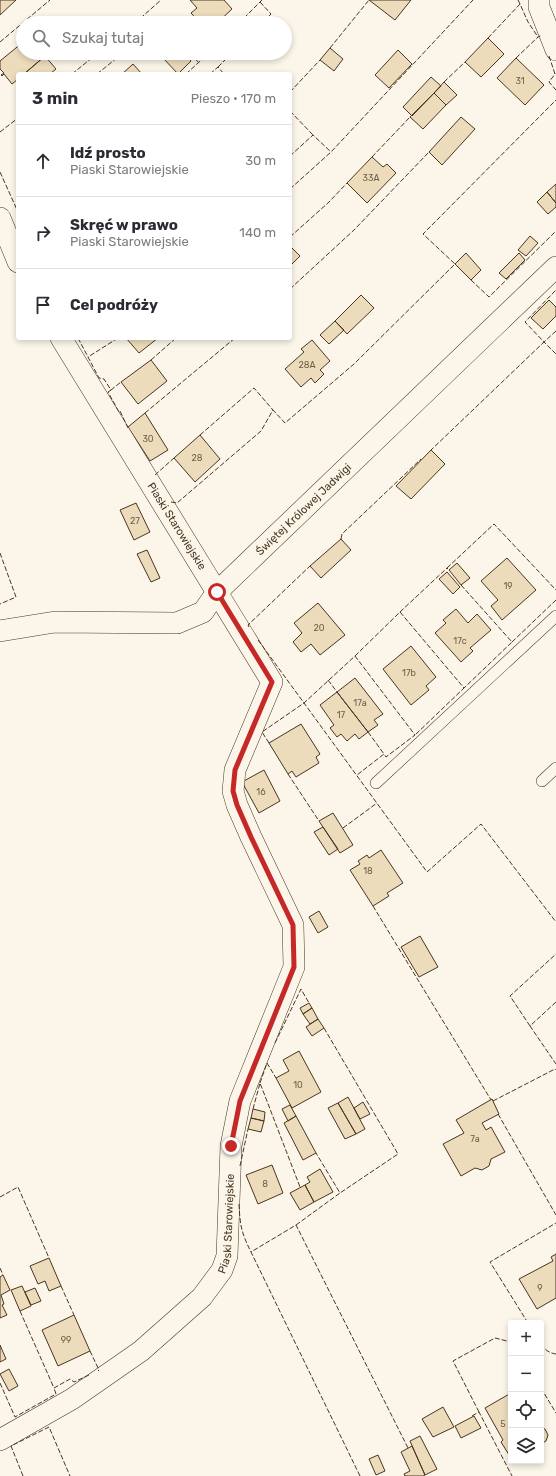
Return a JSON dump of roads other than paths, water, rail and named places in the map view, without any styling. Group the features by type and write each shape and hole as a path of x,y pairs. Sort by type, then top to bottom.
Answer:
{"street":[{"path":"539,0 539,8 556,50"},
{"path":"0,218 16,257"},
{"name":"Świętej Królowej Jadwigi","path":"0,632 55,622 177,623 203,612 217,592 556,267"},
{"name":"Piaski Starowiejskie","path":"0,1440 72,1399 140,1351 202,1296 222,1270 228,1256 231,1146 240,1101 294,967 293,925 251,837 237,805 233,791 235,770 272,682 62,340"}],"lane":[{"path":"376,783 556,616"},
{"path":"542,781 556,768"}]}
